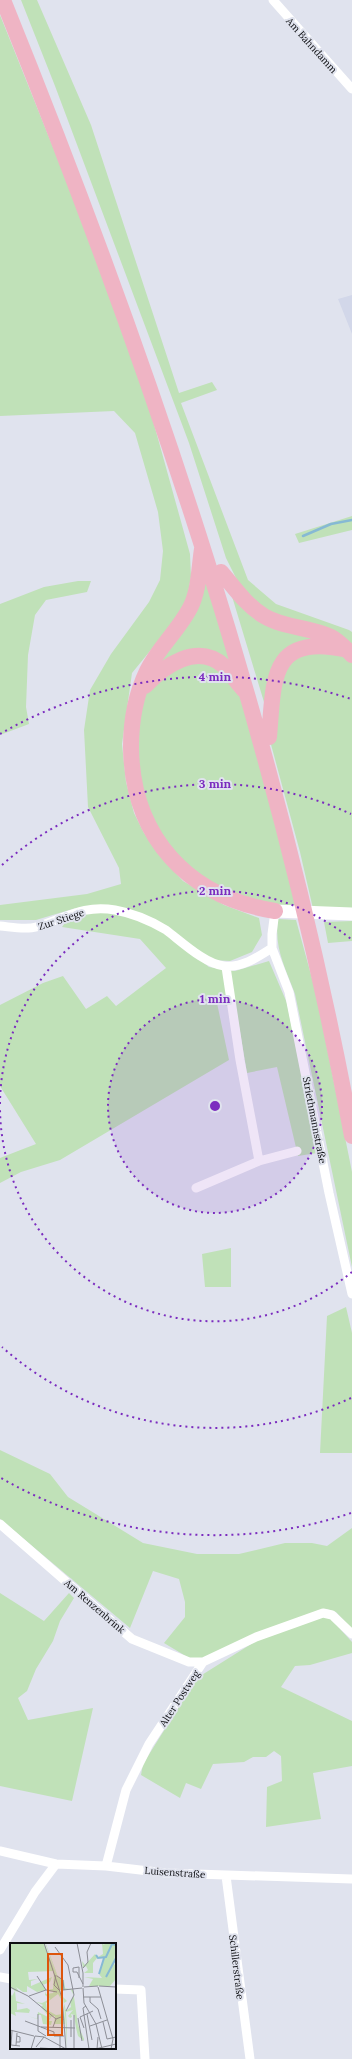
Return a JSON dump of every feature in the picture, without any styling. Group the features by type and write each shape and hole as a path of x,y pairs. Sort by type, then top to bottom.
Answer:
{"highway":[{"path":"3,0 108,269 202,546 247,695 282,823 302,885"},
{"path":"14,0 130,298 221,572 269,737 302,885 352,1084"},
{"path":"202,546 196,590 191,607 147,671 132,720 131,763 139,805 158,842 189,874 207,888 227,898 251,907 275,911"},
{"path":"221,572 252,608 280,623 326,635 349,652"},
{"path":"269,737 274,685 281,663 292,653 302,648 316,646 349,652"},
{"path":"141,690 154,676 168,665 182,658 196,656 209,658 223,665 247,695"},
{"path":"316,943 352,1136"}],"street":[{"name":"Am Bahndamm","path":"273,0 352,89"},
{"name":"Zur Stiege","path":"0,926 35,927 66,914 96,908 115,910 134,915 164,929 213,964 226,966"},
{"path":"275,911 352,914"},
{"name":"Striethmannstraße","path":"275,911 272,948 289,992 328,1193 352,1294"},
{"path":"260,1161 240,1060 226,966 240,965 272,948"},
{"path":"196,1188 260,1161 297,1151"},
{"name":"Am Renzenbrink","path":"0,1524 132,1638 189,1662 203,1662"},
{"name":"Alter Postweg","path":"106,1866 126,1790 149,1744 203,1662 256,1637 323,1613 332,1615 352,1634"},
{"name":"Luisenstraße","path":"0,1851 56,1864 106,1866 166,1873 226,1876 352,1878"},
{"path":"0,1950 35,1892 56,1864"},
{"name":"Schillerstraße","path":"226,1876 250,2059"},
{"path":"0,1977 10,1979"},
{"path":"116,1989 141,1990 145,2059"}],"shaded area":[{"path":"352,295 352,334 338,299"}],"green space":[{"path":"21,0 37,0 91,125 179,393 212,382 217,390 181,403 248,580 276,604 349,630 352,632 352,647 270,613 253,601 239,584 226,558 189,443 55,86"},
{"path":"0,15 91,242 152,417 190,554 191,577 187,598 177,618 132,673 122,744 126,782 134,813 144,833 163,859 183,881 224,905 259,918 262,935 252,952 230,961 213,960 162,929 209,967 235,971 269,961 287,1003 317,1153 298,1156 277,1067 247,1073 236,1008 217,1003 229,1060 60,1160 21,1172 0,1183 0,1158 36,1144 0,1086 0,1005 43,983 63,976 86,1009 107,996 116,1006 166,968 140,939 62,927 76,908 36,920 0,920 0,905 87,894 121,884 119,868 88,807 84,730 90,690 111,654 149,602 160,580 163,551 158,512 135,433 114,411 0,416"},
{"path":"352,516 352,530 299,543 295,534"},
{"path":"203,572 234,672 227,664 155,664"},
{"path":"78,581 91,581 87,592 46,600 35,615 28,655 26,707 29,724 0,735 0,604 44,587"},
{"path":"231,593 320,639 300,644 267,712"},
{"path":"292,653 352,655 352,914 314,913 300,852 269,737 274,685"},
{"path":"209,658 247,695 303,913 207,888 147,824 133,720 154,676"},
{"path":"278,919 296,920 316,993 352,1172 352,1267 295,994 279,948 277,929"},
{"path":"352,921 352,941 328,943 324,922"},
{"path":"231,1248 231,1287 205,1287 202,1254"},
{"path":"346,1307 352,1333 352,1453 320,1453 327,1316"},
{"path":"0,1450 50,1474 68,1497 143,1543 197,1554 239,1554 285,1543 312,1543 327,1546 352,1528 352,1629 336,1612 326,1609 203,1658 189,1658 164,1643 185,1617 185,1602 179,1579 153,1571 130,1628 0,1519"},
{"path":"0,1593 44,1621 69,1593 74,1598 60,1621 53,1641 36,1669 27,1691 18,1698 28,1720 93,1708 72,1801 0,1786"},
{"path":"323,1617 330,1618 352,1642 352,1653 310,1665 295,1666 281,1687 352,1721 352,1766 313,1773 321,1819 266,1827 267,1787 282,1781 281,1756 274,1751 266,1757 253,1757 244,1762 213,1764 201,1789 186,1783 180,1798 141,1775 143,1764 197,1678 256,1641"}],"waterway":[{"path":"303,536 331,524 352,520"}]}
